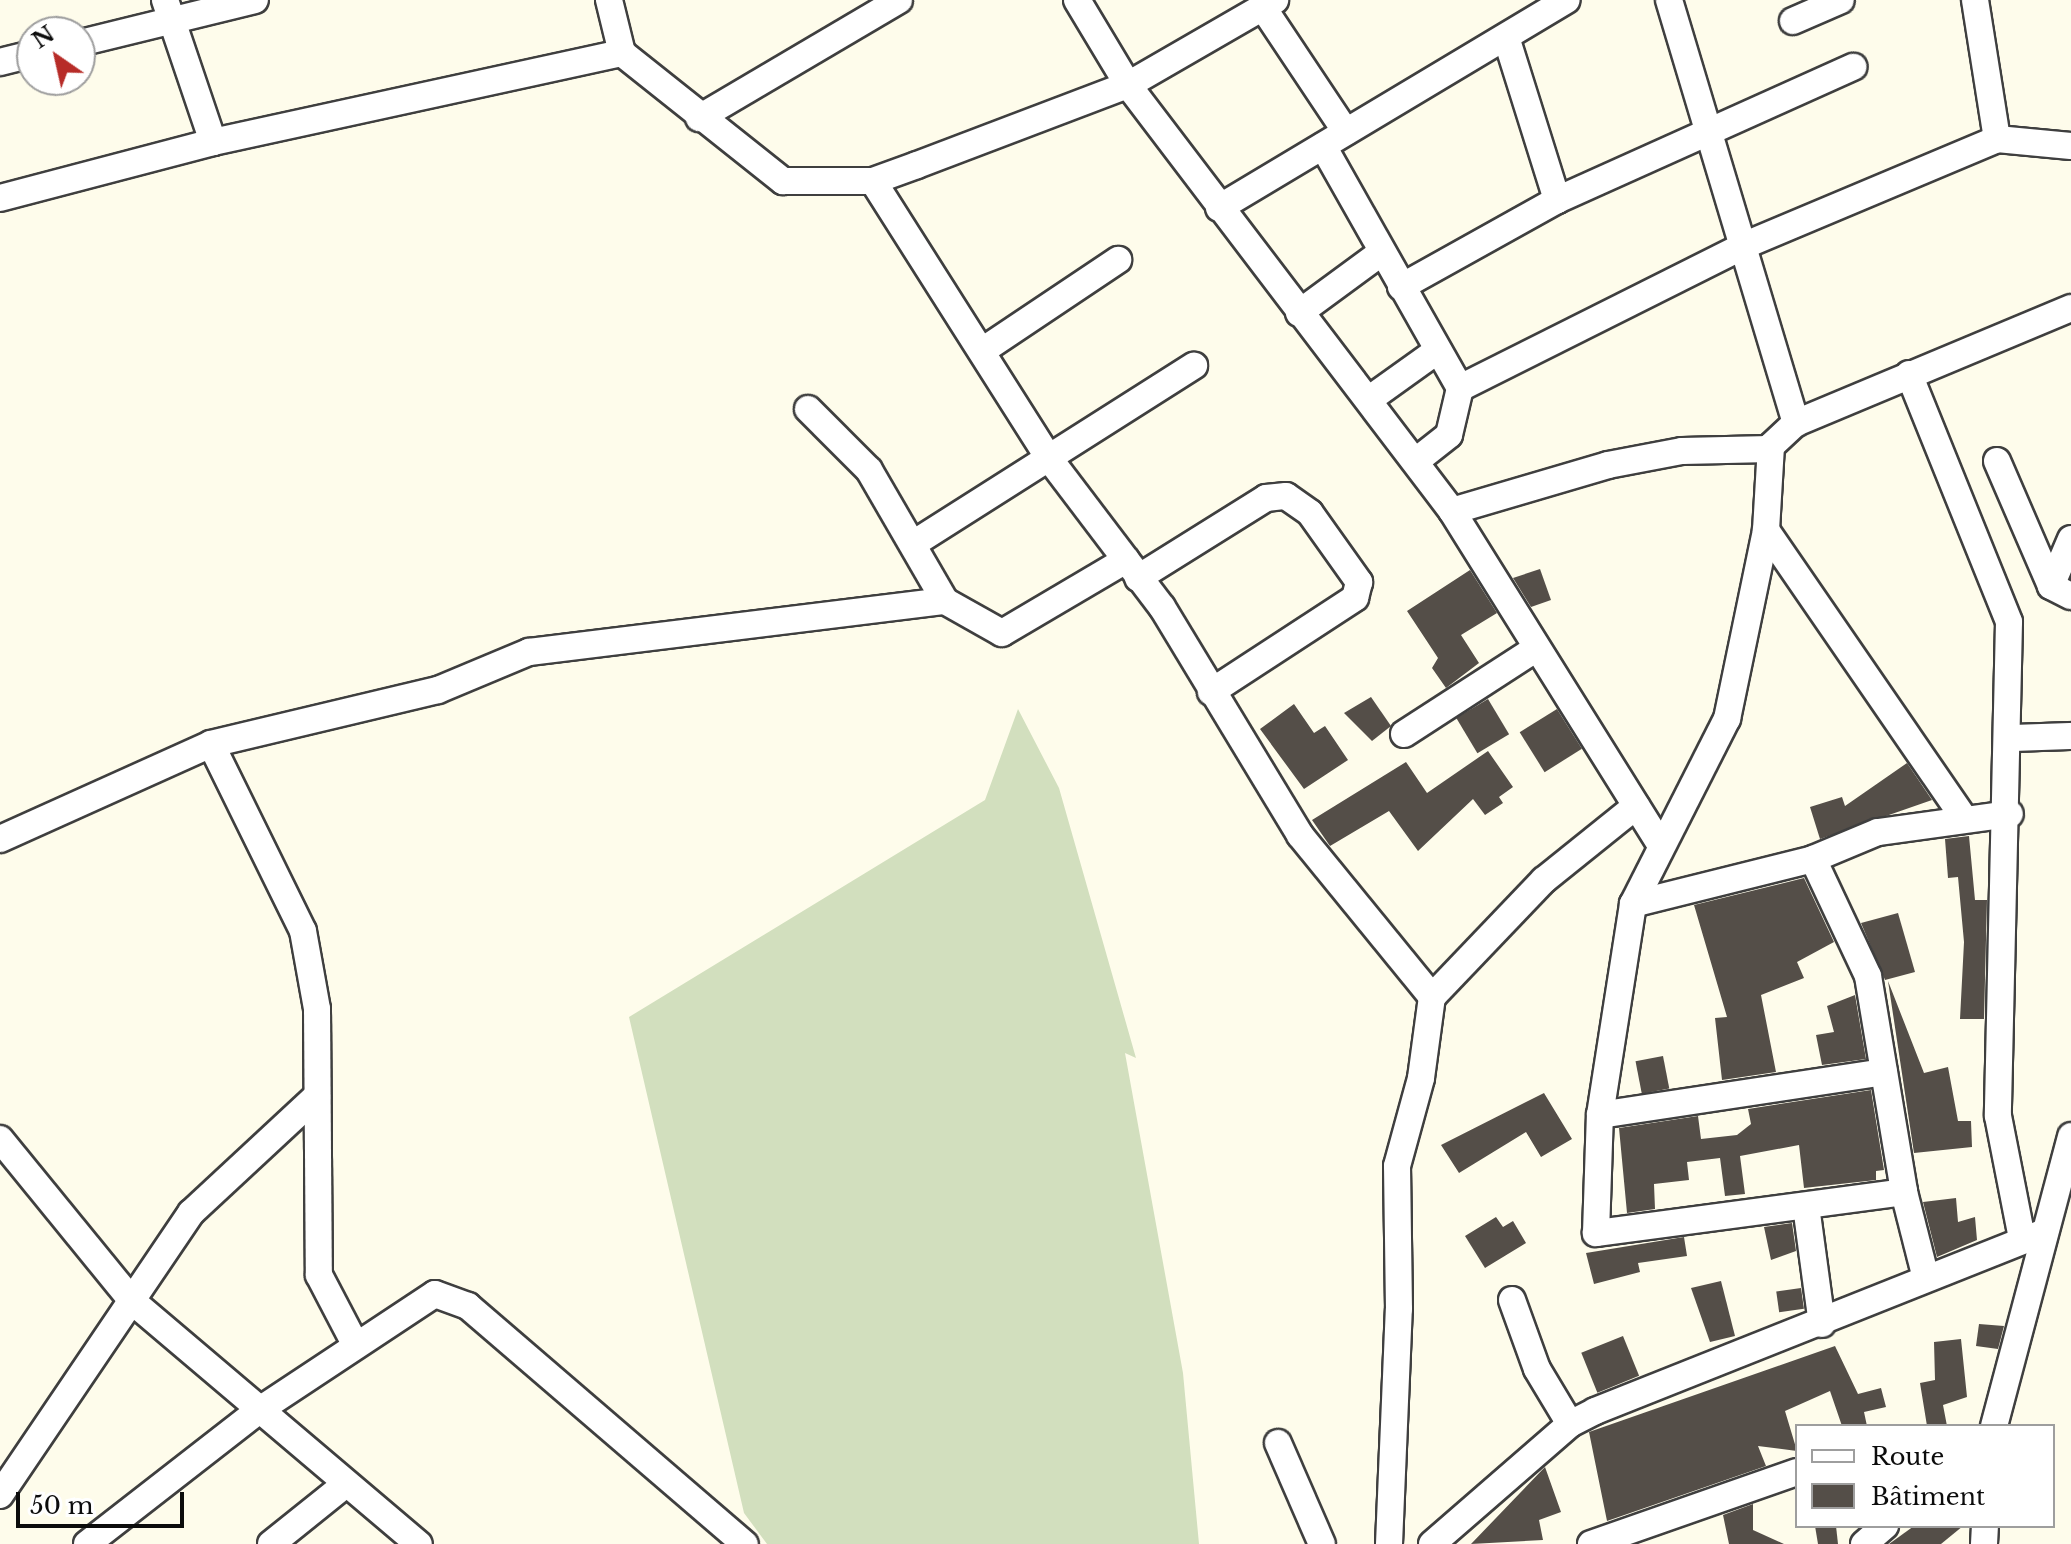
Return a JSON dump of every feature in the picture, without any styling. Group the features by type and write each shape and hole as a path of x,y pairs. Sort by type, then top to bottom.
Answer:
{"street":[{"path":"96,37 169,11 255,0"},
{"path":"609,0 622,53 699,118 783,181 873,181 1128,85 1268,3 1346,132"},
{"path":"699,118 899,0"},
{"path":"1077,0 1128,85 1299,313 1371,398 1452,511 1659,842"},
{"path":"1219,208 1567,0"},
{"path":"1669,0 1796,423"},
{"path":"1793,21 1841,0"},
{"path":"1975,0 1997,139"},
{"path":"169,11 213,142"},
{"path":"1506,37 1557,200"},
{"path":"0,198 213,142 622,53"},
{"path":"1401,287 1557,200 1853,67"},
{"path":"1460,388 1743,246 1997,139 2071,146"},
{"path":"1323,146 1460,388 1449,435 1416,461"},
{"path":"873,181 1048,457 1132,569 1300,835 1432,997"},
{"path":"1299,313 1382,252"},
{"path":"982,351 1118,260"},
{"path":"1904,1192 1596,1234 1600,1115 1633,904 1659,842 1727,719 1766,530 1770,449 1796,423 2071,308"},
{"path":"1371,398 1438,350"},
{"path":"913,544 1194,366"},
{"path":"1909,374 2009,622 2012,738 1998,1116 2033,1235"},
{"path":"808,409 869,470 945,601 1002,633 1266,498 1286,496 1310,513 1359,582 1355,598 1211,692"},
{"path":"1452,511 1608,465 1682,451 1770,449"},
{"path":"1997,461 2061,591"},
{"path":"1766,530 1963,817"},
{"path":"2061,591 2071,539"},
{"path":"0,839 211,744 438,690 560,645 945,601"},
{"path":"1404,734 1537,648"},
{"path":"2012,738 2071,736"},
{"path":"211,744 303,931 317,1009 319,1275 355,1344"},
{"path":"1389,1544 1399,1309 1397,1166 1421,1078 1432,997 1544,880 1636,806"},
{"path":"1633,904 1813,859 1878,832 1963,817 2010,814"},
{"path":"1813,859 1868,976 1904,1192 1926,1278"},
{"path":"1600,1115 1884,1072"},
{"path":"0,1495 191,1213 317,1096"},
{"path":"1994,1424 2033,1235 2071,1136"},
{"path":"0,1139 132,1301 258,1411 419,1544"},
{"path":"1806,1206 1822,1324"},
{"path":"1432,1544 1570,1424 1822,1324 2033,1235"},
{"path":"87,1544 258,1411 421,1298 449,1295 745,1544"},
{"path":"1512,1300 1537,1369 1570,1424"},
{"path":"1278,1443 1322,1544"},
{"path":"1591,1544 1795,1473"},
{"path":"271,1544 346,1484"},
{"path":"1864,1544 1883,1528"}],"green space":[{"path":"1018,709 1059,788 1136,1058 1125,1053 1183,1373 1199,1544 767,1544 744,1513 629,1017 985,800"}],"building":[{"path":"1540,569 1551,600 1531,607 1513,578"},
{"path":"1470,570 1497,613 1461,635 1479,663 1446,688 1432,668 1438,658 1407,611"},
{"path":"1371,697 1391,726 1372,741 1344,713"},
{"path":"1488,699 1509,734 1477,753 1456,718"},
{"path":"1294,704 1314,733 1325,726 1348,760 1304,789 1260,729"},
{"path":"1557,709 1582,749 1545,772 1520,732"},
{"path":"1488,751 1513,787 1499,797 1503,803 1485,815 1473,799 1418,851 1389,811 1330,846 1312,820 1406,762 1427,793"},
{"path":"1907,763 1932,800 1820,839 1810,807 1842,797 1845,806"},
{"path":"1969,836 1975,900 1987,900 1984,1019 1960,1019 1964,942 1958,877 1948,878 1945,839"},
{"path":"1804,878 1834,942 1797,962 1804,978 1761,995 1776,1072 1722,1080 1715,1018 1727,1017 1694,905"},
{"path":"1898,913 1915,972 1885,980 1861,923"},
{"path":"1888,981 1924,1073 1948,1067 1958,1121 1971,1121 1972,1147 1914,1153"},
{"path":"1855,995 1866,1059 1822,1065 1816,1035 1834,1032 1827,1006"},
{"path":"1663,1056 1669,1088 1642,1094 1636,1061"},
{"path":"1871,1090 1884,1170 1876,1171 1876,1180 1804,1188 1799,1145 1740,1156 1745,1194 1725,1196 1720,1158 1687,1162 1689,1180 1654,1184 1655,1209 1627,1213 1619,1128 1698,1116 1701,1139 1737,1135 1751,1124 1748,1109"},
{"path":"1544,1093 1572,1139 1541,1157 1526,1132 1459,1173 1441,1145"},
{"path":"1956,1198 1958,1222 1975,1217 1977,1240 1937,1257 1923,1202"},
{"path":"1496,1217 1503,1227 1513,1221 1526,1243 1485,1268 1465,1236"},
{"path":"1792,1223 1796,1251 1771,1260 1764,1227"},
{"path":"1684,1237 1687,1256 1638,1263 1640,1272 1594,1284 1586,1253"},
{"path":"1721,1281 1735,1336 1710,1342 1691,1288"},
{"path":"1801,1288 1804,1309 1779,1312 1776,1291"},
{"path":"1979,1324 2004,1326 1998,1349 1976,1346"},
{"path":"1623,1336 1639,1376 1597,1393 1581,1353"},
{"path":"1961,1339 1967,1397 1943,1405 1947,1424 1927,1424 1920,1383 1935,1380 1934,1342"},
{"path":"1835,1346 1858,1394 1881,1388 1886,1407 1864,1412 1867,1424 1841,1424 1830,1391 1785,1411 1795,1451 1758,1446 1766,1466 1607,1521 1589,1432"},
{"path":"1545,1467 1561,1512 1539,1520 1543,1540 1471,1544"},
{"path":"1753,1504 1753,1530 1784,1544 1729,1544 1723,1515"},
{"path":"1815,1528 1836,1528 1838,1544 1818,1544"},
{"path":"1911,1528 1961,1528 1941,1544 1889,1544"}]}
